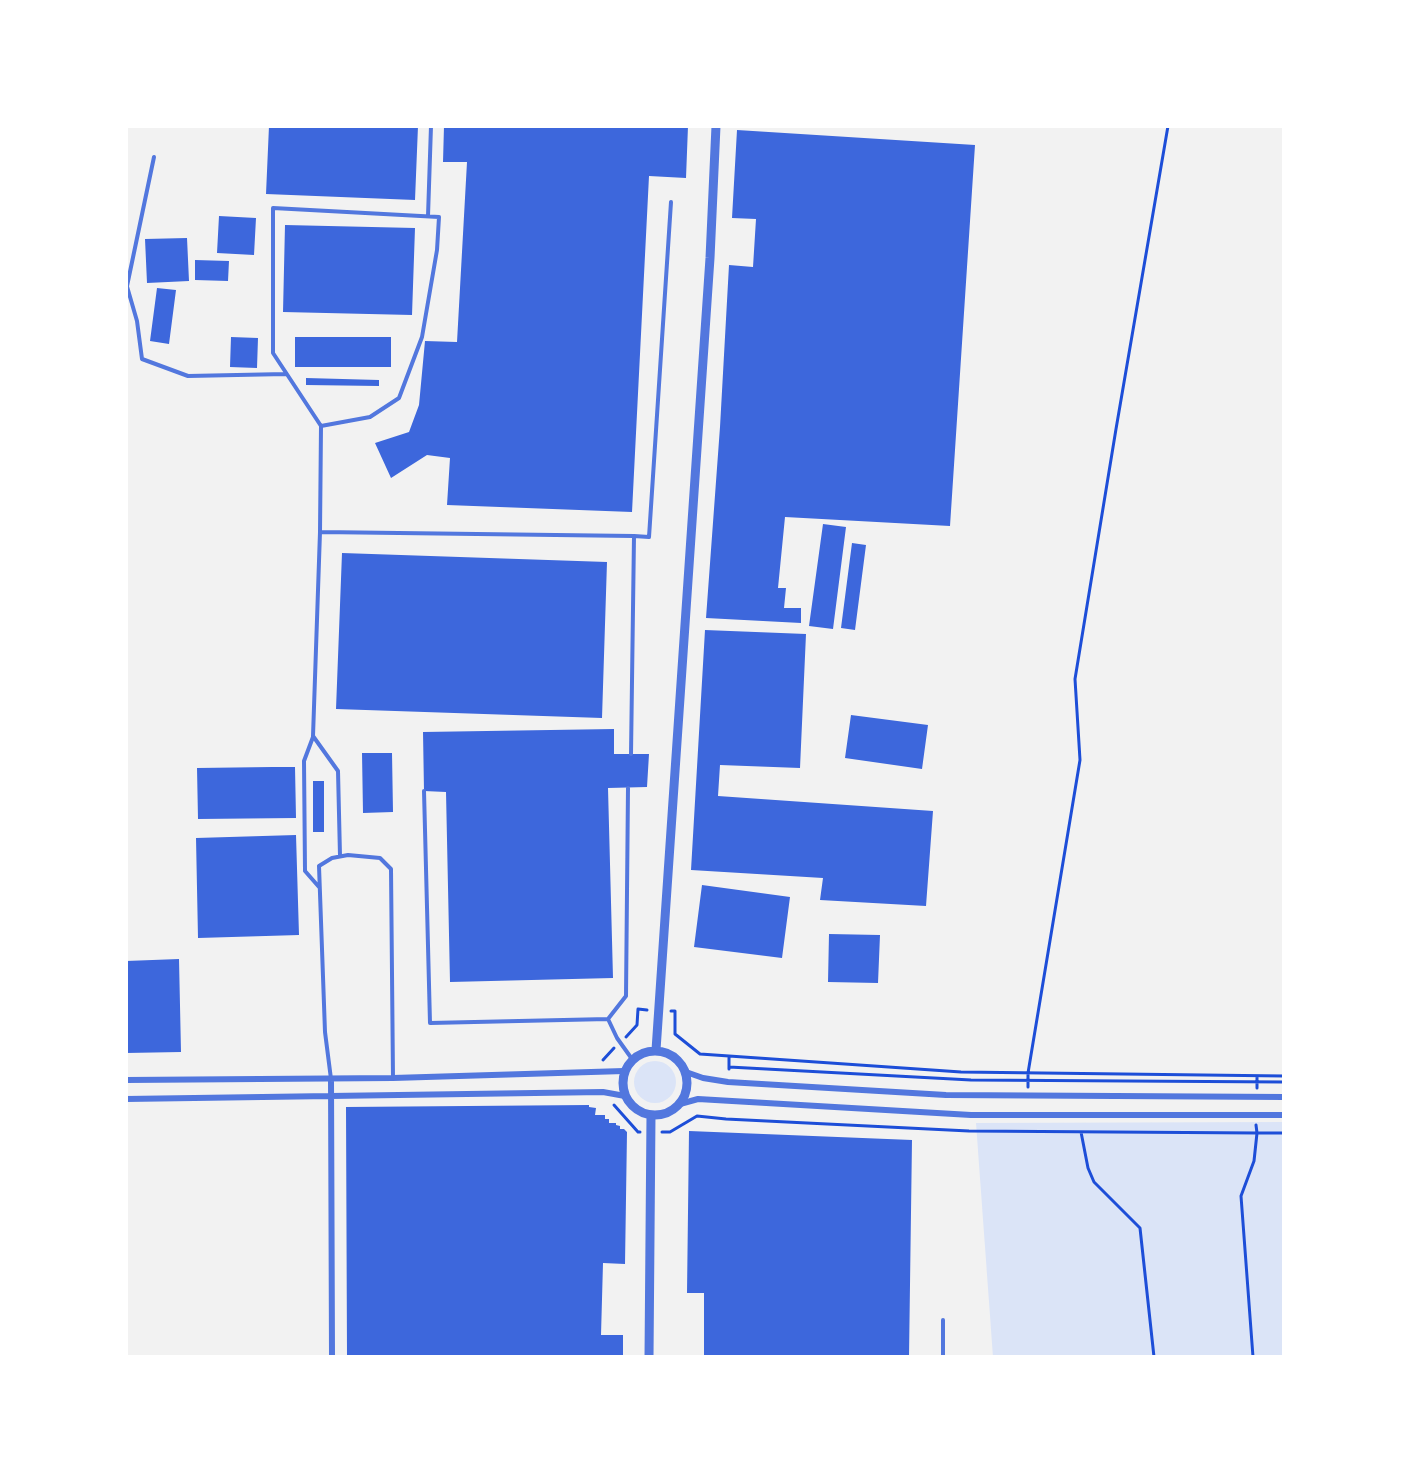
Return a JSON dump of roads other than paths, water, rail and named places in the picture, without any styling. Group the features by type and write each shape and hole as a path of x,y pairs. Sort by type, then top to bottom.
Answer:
{"street":[{"path":"656,1050 709,270 716,126"},
{"path":"680,1104 687,1088 686,1072 676,1058 669,1053 656,1050 642,1053 632,1059 624,1071 625,1096 631,1105 651,1115 667,1113 680,1104 698,1099 971,1115 1284,1115"},
{"path":"126,1080 393,1078 624,1071"},
{"path":"686,1072 703,1078 728,1082 946,1095 1284,1097"},
{"path":"331,1079 332,1357"},
{"path":"126,1099 603,1092 625,1096"},
{"path":"649,1357 651,1115"}],"lane":[{"path":"428,216 431,126"},
{"path":"154,157 126,284 137,321 142,359 188,376 286,374"},
{"path":"320,532 649,537 671,202"},
{"path":"320,888 305,871 304,761 313,736 321,426 273,353 273,208 439,217 437,250 422,337 399,398 370,417 321,426"},
{"path":"631,754 634,536"},
{"path":"313,736 338,771 340,856"},
{"path":"608,1019 626,996 628,788"},
{"path":"424,791 430,1023 608,1019"},
{"path":"331,1079 325,1032 319,866 340,856 380,858 392,869 393,1078"},
{"path":"608,1019 617,1038 632,1059"},
{"path":"943,1320 943,1357"}]}
